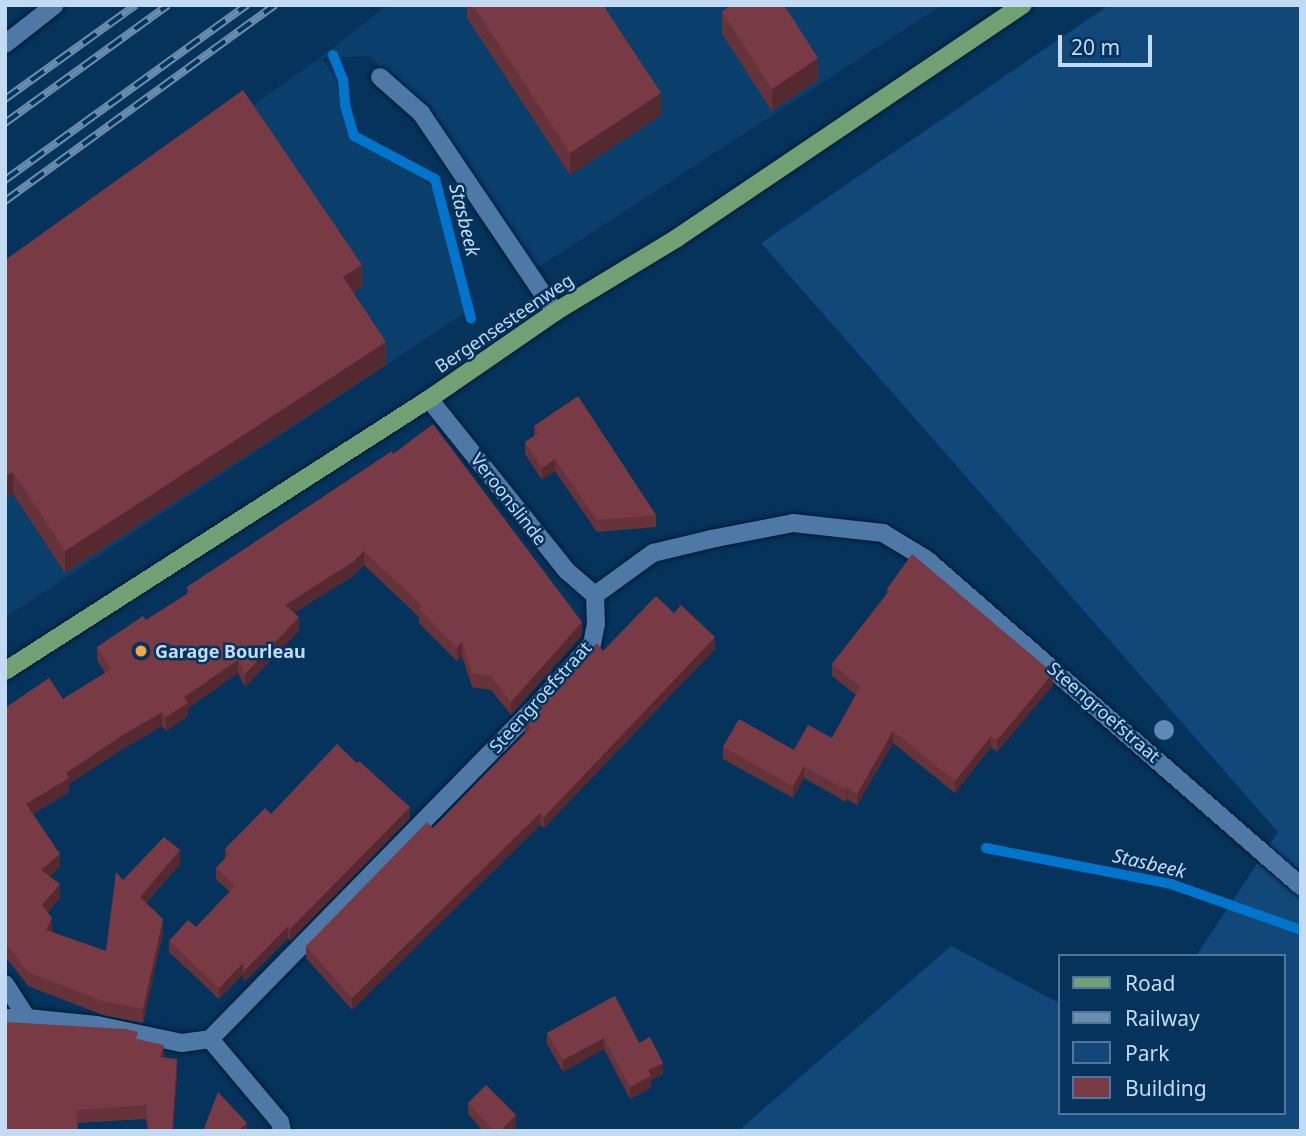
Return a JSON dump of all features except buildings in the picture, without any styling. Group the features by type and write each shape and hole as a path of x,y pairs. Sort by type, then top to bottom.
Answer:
{"main road":[{"name":"Bergensesteenweg","path":"5,671 429,399 555,313 677,238 1023,5"}],"street":[{"path":"5,44 55,5"},
{"path":"380,77 422,113 555,313"},
{"name":"Veroonslinde","path":"429,399 567,571 595,595"},
{"name":"Steengroefstraat","path":"210,1039 539,703 592,644 596,624 595,595 653,553 793,523 883,533 926,559 1301,886"},
{"path":"5,984 27,1018"},
{"path":"5,1018 97,1026 183,1042 210,1039 280,1122 282,1131"}],"shaded area":[{"path":"387,5 942,5 539,267 533,265 434,115 369,56 322,58 336,79 347,131 357,143 415,174 433,188 444,214 466,312 5,618 5,281 321,57"}],"green space":[{"path":"1109,5 1301,5 1301,1131 738,1131 951,946 1058,1002 1058,1115 1285,1115 1285,954 1197,954 1278,832 761,243"}],"waterway":[{"name":"Stasbeek","path":"333,55 343,80 345,105 354,136 435,179 471,318"},
{"name":"Stasbeek","path":"986,848 1171,884 1301,930"}],"railway":[{"path":"5,99 136,5"},
{"path":"5,123 168,5"},
{"path":"5,180 247,5"},
{"path":"5,201 275,5"}],"place":[{"name":"Garage Bourleau","path":"141,651"}]}
